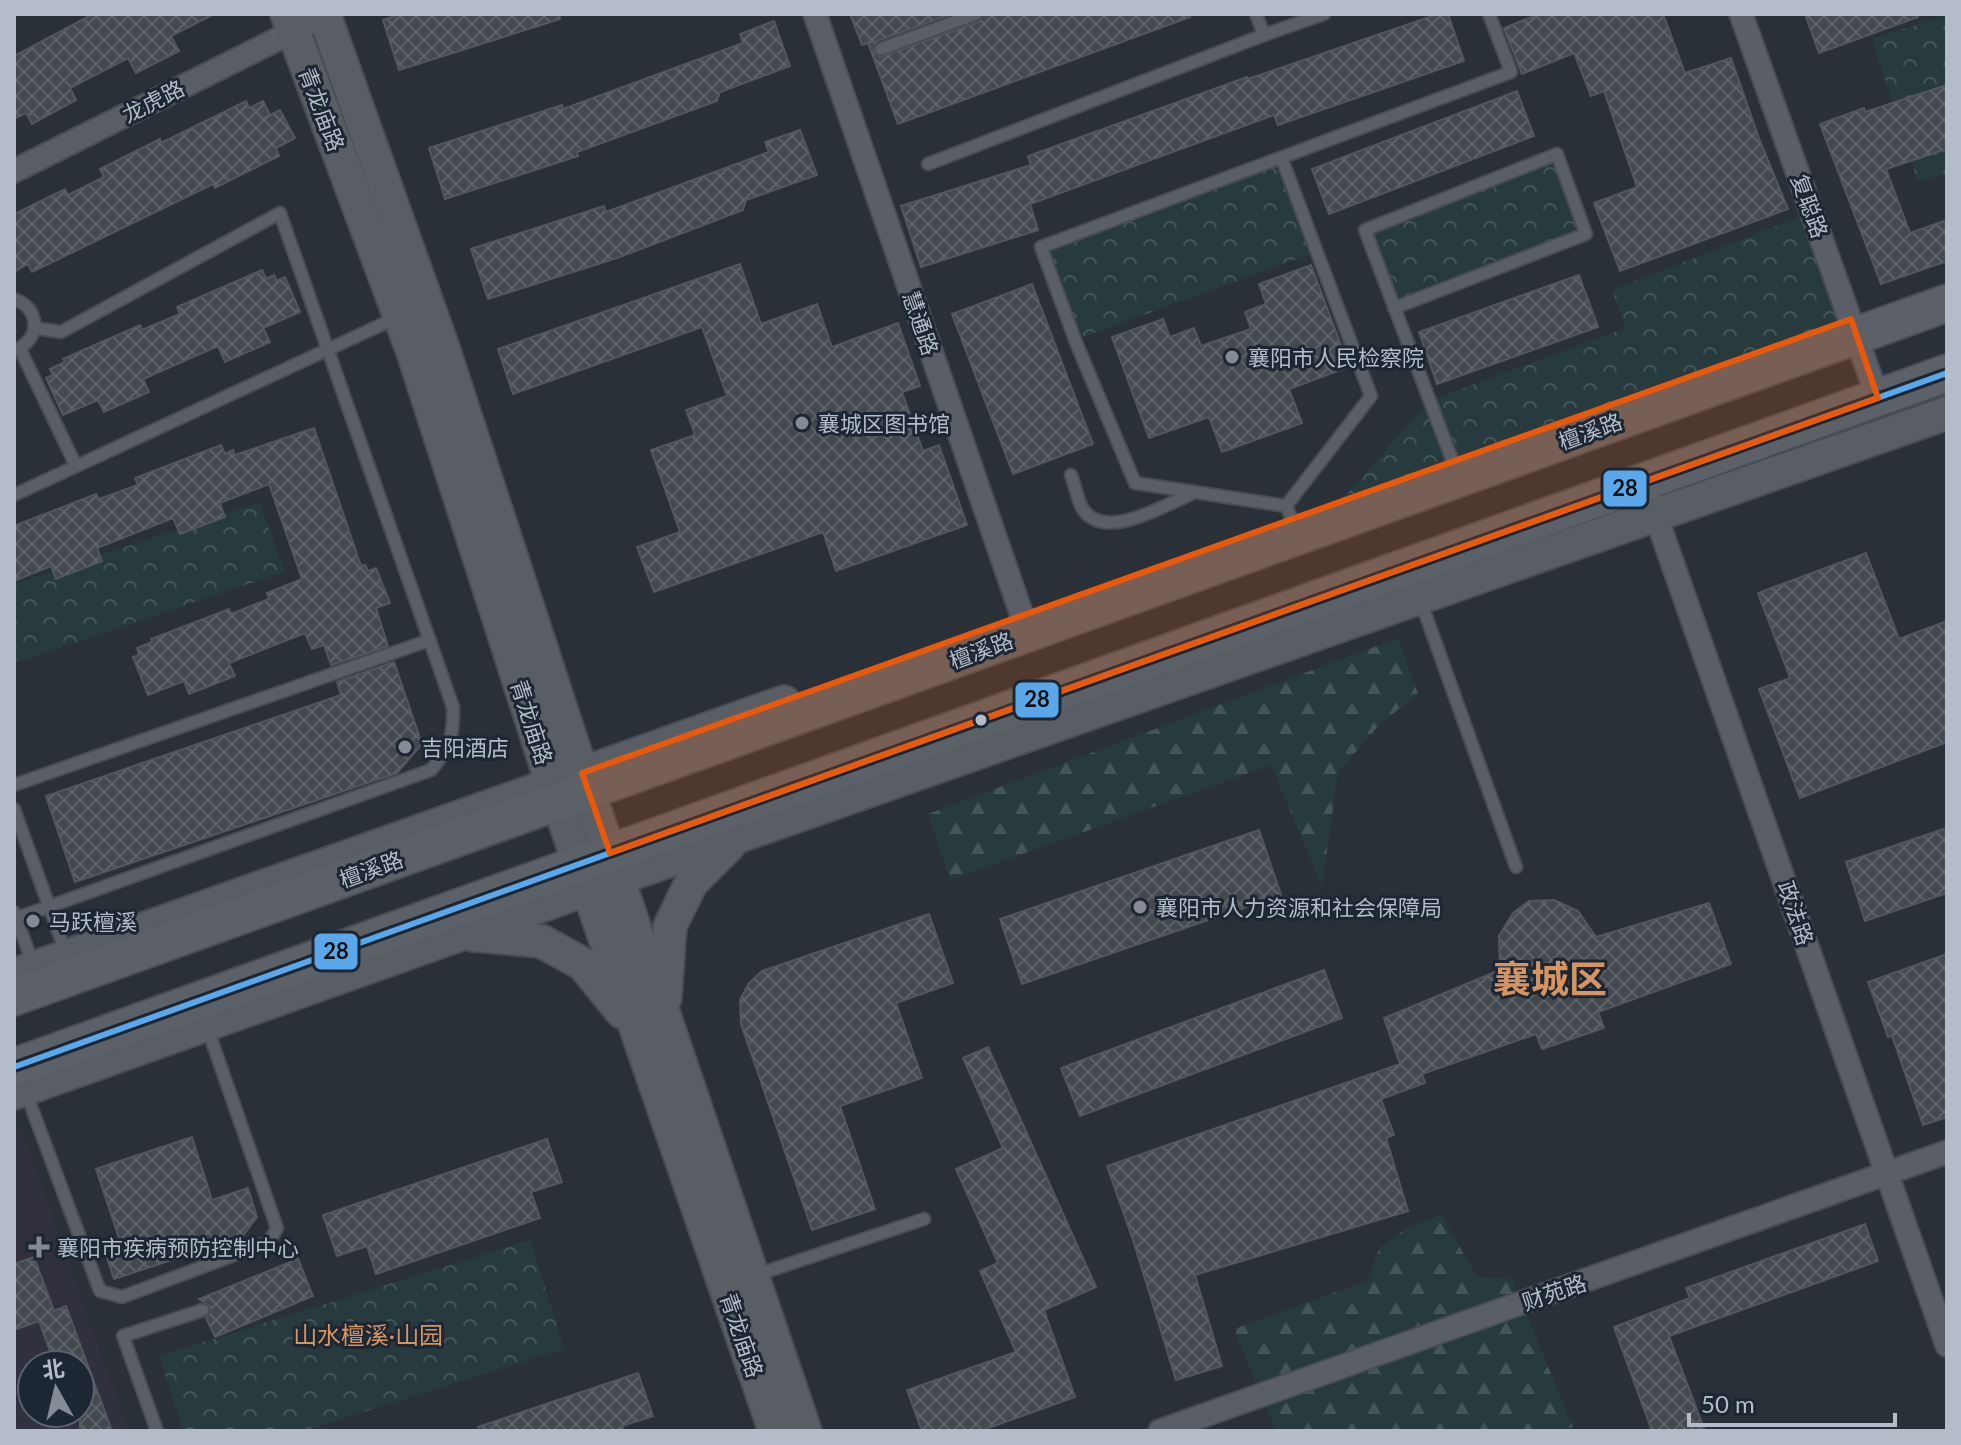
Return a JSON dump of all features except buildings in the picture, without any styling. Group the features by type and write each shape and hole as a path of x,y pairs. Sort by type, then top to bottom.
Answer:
{"main road":[{"name":"檀溪路","path":"26,982 1025,625 1292,520 1854,327 1947,303"},
{"path":"18,1083 599,871 1650,498 1878,398 1947,373"}],"street":[{"name":"慧通路","path":"815,14 1025,625"},
{"name":"复聪路","path":"1741,14 1878,398"},
{"name":"龙虎路","path":"14,171 290,22 326,15"},
{"name":"青龙庙路","path":"326,15 442,345 570,788"},
{"name":"青龙庙路","path":"290,22 570,788 739,1280 805,1431"},
{"path":"1292,520 1453,462 1854,327 1947,287"},
{"path":"18,1083 206,1025 462,934 599,871 736,837 1419,597 1650,498 1947,413"},
{"name":"政法路","path":"1650,498 1947,1345"},
{"path":"462,934 541,941 583,964 650,1021 670,926 691,883 736,837"},
{"name":"财苑路","path":"1160,1431 1947,1152"},
{"name":"青龙庙路","path":"739,1280 775,1431"}],"lane":[{"path":"881,49 976,14"},
{"path":"1256,14 1264,35"},
{"path":"928,164 1324,14"},
{"path":"1282,159 1371,396 1292,520 1195,492 1135,483 1075,340 1041,247 1511,72 1489,14"},
{"path":"1394,308 1586,234 1557,154 1365,230 1394,308 1453,462"},
{"path":"26,982 15,916 431,770 443,757 454,734 453,707 280,213 61,332 35,328"},
{"path":"14,299 26,304 32,311 35,328 27,344 17,350 76,466"},
{"path":"14,495 400,316"},
{"path":"1071,475 1082,508 1096,521 1107,523 1117,524 1135,518 1195,492"},
{"path":"1419,597 1516,867"},
{"path":"14,785 430,640"},
{"path":"14,809 71,966"},
{"path":"18,1083 100,1291 122,1297 269,1242 277,1228 206,1025"},
{"path":"739,1280 924,1219"},
{"path":"157,1431 123,1336 203,1310"}],"highlighted area":[{"path":"1851,319 1878,398 610,853 582,773"}],"shaded area":[{"name":"襄阳市疾病预防控制中心","path":"21,1127 128,1431 14,1431 14,1130"}],"green space":[{"path":"1947,15 1947,173 1918,182 1872,39"},
{"path":"1557,154 1586,234 1394,308 1365,230"},
{"path":"1282,159 1316,252 1075,340 1041,247"},
{"path":"1812,212 1851,319 1338,504 1429,401 1626,328 1612,290"},
{"path":"260,502 284,572 15,663 14,584"},
{"path":"1398,638 1418,694 1381,723 1338,772 1322,886 1271,765 950,880 928,814"},
{"path":"1441,1214 1477,1277 1512,1279 1573,1427 1561,1431 1276,1431 1234,1329 1367,1281 1380,1247 1406,1229"},
{"path":"530,1240 564,1349 303,1431 183,1431 159,1356"}],"transit line":[{"name":"28","path":"14,1067 1947,373"}],"place":[{"name":"襄阳市人民检察院","path":"1232,357"},
{"name":"襄城区图书馆","path":"802,423"},
{"name":"吉阳酒店","path":"405,747"},
{"name":"襄阳市人力资源和社会保障局","path":"1140,907"},
{"name":"马跃檀溪","path":"33,921"},
{"name":"襄阳市疾病预防控制中心","path":"39,1247"}],"district":[{"name":"襄城区","path":"1550,978"},
{"name":"山水檀溪·山园","path":"368,1334"}]}
